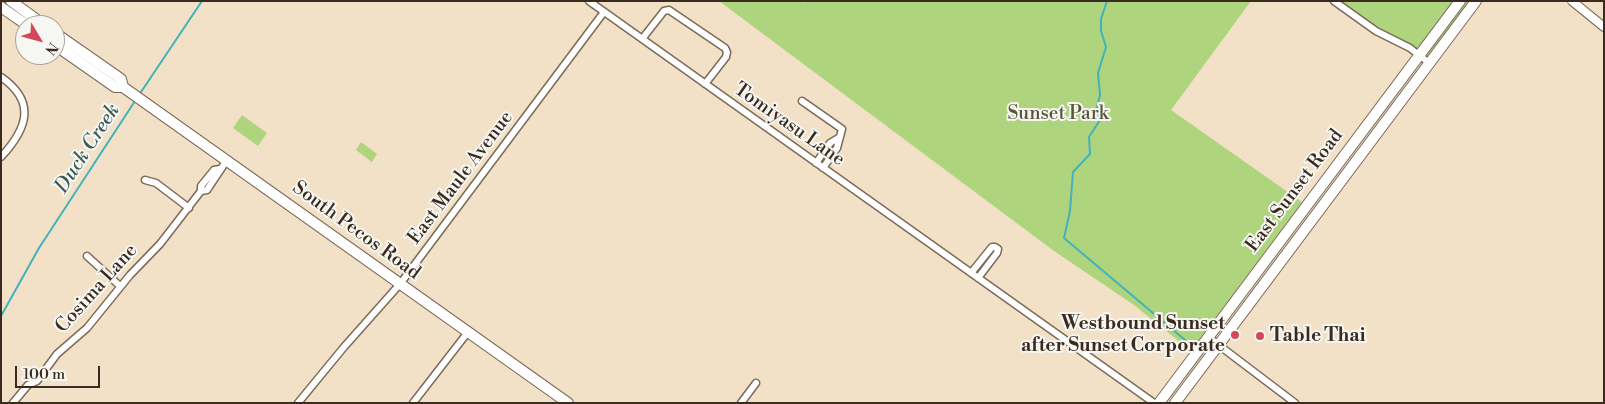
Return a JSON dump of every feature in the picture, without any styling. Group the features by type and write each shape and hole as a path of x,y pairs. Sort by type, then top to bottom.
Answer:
{"main road":[{"path":"11,1 30,15"},
{"name":"East Sunset Road","path":"1159,403 1460,1"},
{"name":"East Sunset Road","path":"1175,403 1476,1"},
{"path":"1,7 15,17"},
{"name":"South Pecos Road","path":"65,39 121,79 124,88 145,102 223,165 400,284 568,403"},
{"path":"65,52 115,87 124,88"},
{"path":"1285,234 1296,242"}],"street":[{"name":"Tomiyasu Lane","path":"589,1 1154,403"},
{"path":"1334,1 1376,31 1419,55 1429,63"},
{"path":"1572,1 1604,27"},
{"path":"642,39 664,11 669,10 700,30 727,52 705,84"},
{"name":"East Maule Avenue","path":"298,403 344,347 400,284 604,12"},
{"path":"1,77 18,92 25,117 17,140 1,157"},
{"path":"802,101 842,129 837,148 823,168"},
{"path":"816,163 830,143 840,137"},
{"name":"Cosima Lane","path":"13,403 28,385 37,381 57,354 87,328 120,286 160,244 201,191 201,186 214,170 223,165"},
{"path":"145,180 156,183 188,208"},
{"path":"972,274 992,247 998,249 998,253 978,278"},
{"path":"87,256 93,265 120,286"},
{"path":"413,403 468,332"},
{"path":"1208,337 1295,403"},
{"path":"741,403 756,383"}],"green space":[{"name":"Sunset Park","path":"719,1 802,1 805,3 807,1 1251,1 1171,110 1302,202 1191,351 1134,305 1054,251"},
{"path":"1334,1 1476,1 1429,63"},
{"path":"242,115 267,133 258,146 233,128"},
{"path":"361,142 377,154 372,162 356,150"}],"waterway":[{"name":"Duck Creek","path":"139,95 202,1"},
{"path":"1107,1 1101,19 1101,31 1106,47 1098,73 1100,95 1097,107 1100,120 1089,137 1090,154 1073,172 1070,211 1064,238 1185,340"},
{"name":"Duck Creek","path":"1,316 39,248 135,101"}],"place":[{"name":"Westbound Sunset after Sunset Corporate","path":"1235,335"},
{"name":"Table Thai","path":"1260,336"}]}
